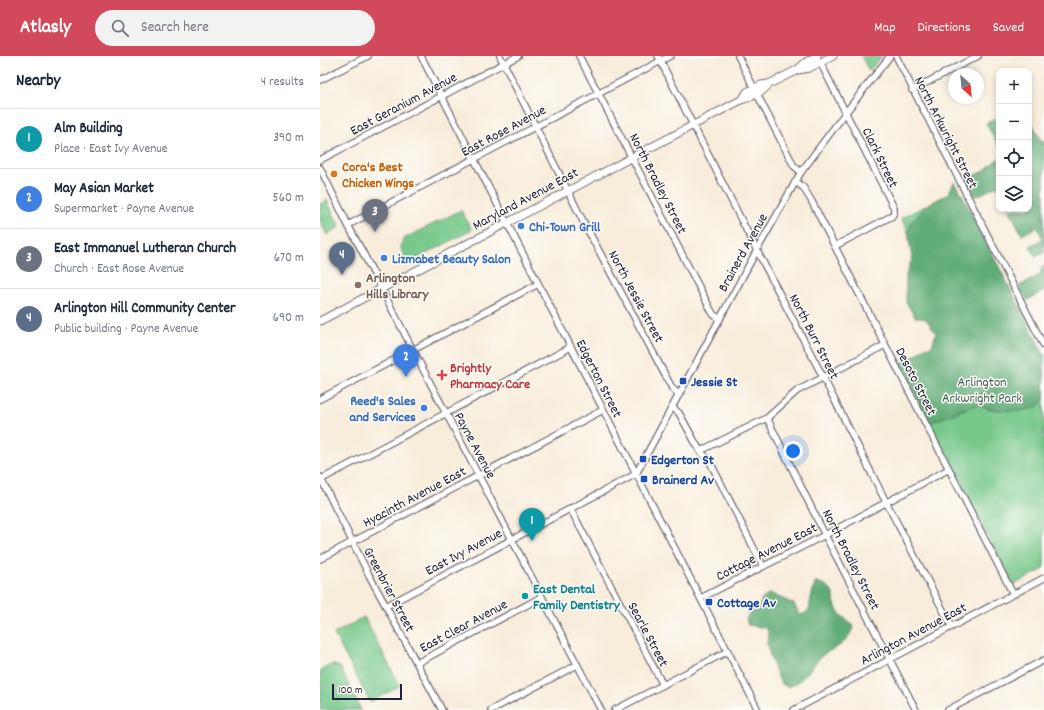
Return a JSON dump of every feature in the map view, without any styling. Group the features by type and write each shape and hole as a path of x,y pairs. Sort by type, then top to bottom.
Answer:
{"main road":[{"name":"Maryland Avenue East","path":"320,321 567,190 694,125 743,98 747,92 756,91 761,85 769,84 797,70 806,62 833,56"}],"street":[{"path":"320,80 368,56"},
{"name":"Edgerton Street","path":"421,56 758,710"},
{"name":"North Jessie Street","path":"500,56 567,190 672,388 679,395"},
{"name":"East Geranium Avenue","path":"320,160 518,56"},
{"name":"North Bradley Street","path":"579,56 713,314 720,319"},
{"name":"East Rose Avenue","path":"348,225 598,94 659,58 670,56"},
{"path":"738,56 794,166 801,172"},
{"name":"Brainerd Avenue","path":"636,474 757,250 801,172 890,56"},
{"name":"North Arkwright Street","path":"896,56 912,90 1044,346"},
{"path":"912,90 978,56"},
{"name":"North Burr Street","path":"659,58 886,502 952,627"},
{"name":"Clark Street","path":"818,59 894,208 892,216 835,246"},
{"name":"Payne Avenue","path":"320,168 348,225 601,710"},
{"name":"Desoto Street","path":"795,182 803,187 807,192 1013,594"},
{"path":"320,399 538,284"},
{"path":"700,451 767,418 796,391 885,345"},
{"path":"320,479 571,347"},
{"path":"673,408 679,413 700,451 709,460 763,566"},
{"name":"Hyacinth Avenue East","path":"320,559 603,410"},
{"name":"North Bradley Street","path":"767,418 825,535 916,710"},
{"name":"Cottage Avenue East","path":"701,598 825,535 949,469"},
{"name":"East Ivy Avenue","path":"386,606 636,474"},
{"name":"Greenbrier Street","path":"320,479 442,710"},
{"name":"Searle Street","path":"570,508 663,685"},
{"name":"Arlington Avenue East","path":"794,710 1044,578"},
{"name":"East Clear Avenue","path":"417,663 542,597"},
{"path":"615,710 728,651"},
{"path":"948,710 1044,660"},
{"path":"491,710 577,665"}],"green space":[{"path":"861,56 882,56 869,71"},
{"path":"996,118 996,141 986,123"},
{"path":"1032,123 1041,141 1044,140 1044,253 1036,257 1030,246 1043,239 1037,227 1022,235 1010,212 1032,212"},
{"path":"996,161 996,186 975,197 966,180 985,170"},
{"path":"954,182 1044,355 1044,399 1036,408 1019,411 996,410 976,405 929,423 900,364 924,348 932,346 936,333 926,319 915,317 906,302 906,275 912,259 908,232 913,220 929,204 948,194"},
{"name":"Arlington Arkwright Park","path":"959,189 1044,355 1044,569 1013,585 900,364 935,346 957,330 901,218"},
{"path":"327,200 340,227 327,235 320,221 320,204"},
{"path":"461,210 472,230 408,263 401,249 403,239"},
{"path":"1042,266 1044,266 1044,291 1027,300 1019,286 1040,275"},
{"path":"815,583 823,584 832,591 835,605 838,610 844,618 854,626 844,642 838,647 824,654 798,682 792,686 786,686 781,683 773,665 767,645 769,636 766,628 748,625 746,619 750,613 759,609 761,600 770,593 794,604 800,615 804,614 809,610"},
{"path":"364,617 400,686 370,702 334,634"},
{"path":"332,664 340,667 361,710 320,710 320,671"}],"place":[{"name":"Cora's Best Chicken Wings","path":"334,174"},
{"name":"Chi-Town Grill","path":"521,226"},
{"name":"East Immanuel Lutheran Church","path":"375,232"},
{"name":"Lizmabet Beauty Salon","path":"384,258"},
{"name":"Arlington Hill Community Center","path":"342,275"},
{"name":"Arlington Hills Library","path":"358,285"},
{"name":"Brightly Pharmacy Care","path":"442,375"},
{"name":"May Asian Market","path":"406,377"},
{"name":"Jessie St","path":"683,381"},
{"name":"Reed's Sales and Services","path":"424,408"},
{"name":"Edgerton St","path":"643,459"},
{"name":"Brainerd Av","path":"644,479"},
{"name":"Alm Building","path":"532,541"},
{"name":"East Dental Family Dentistry","path":"525,596"},
{"name":"Cottage Av","path":"709,602"}]}
